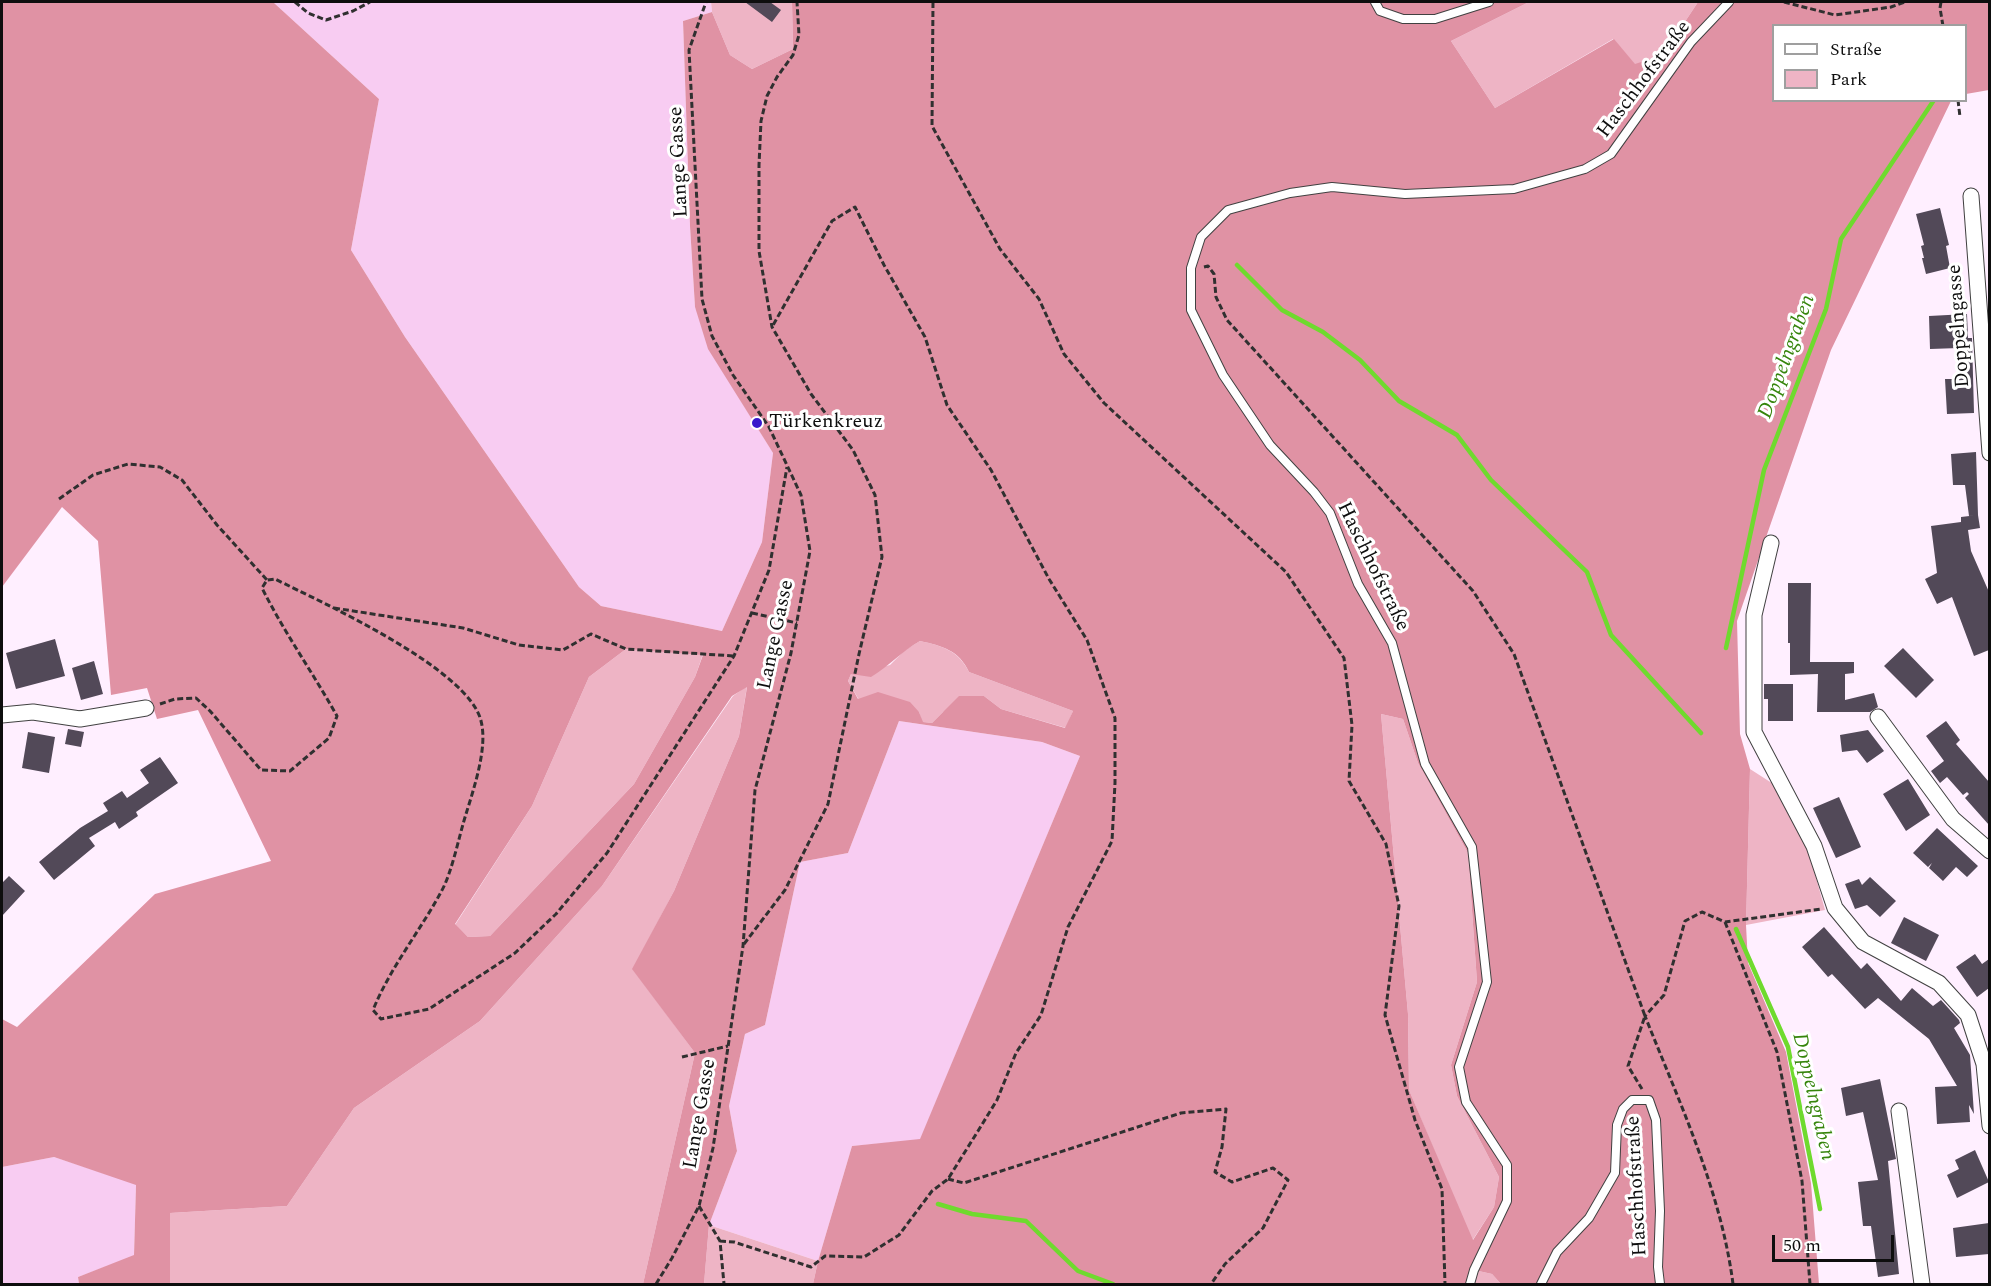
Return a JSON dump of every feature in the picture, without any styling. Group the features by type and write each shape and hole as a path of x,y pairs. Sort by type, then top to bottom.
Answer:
{"street":[{"name":"Doppelngasse","path":"1971,196 1989,453"},
{"path":"1771,543 1754,615 1754,732 1814,846 1835,908 1863,942 1939,983 1968,1015 1984,1064 1989,1126"},
{"path":"2,715 33,712 80,719 146,708"},
{"path":"1878,717 1953,819 1989,851"},
{"path":"1899,1111 1922,1284"}],"lane":[{"path":"1375,2 1380,11 1403,19 1435,19 1489,2"},
{"name":"Haschhofstraße","path":"1470,1284 1474,1270 1507,1201 1507,1165 1466,1102 1459,1067 1486,982 1472,848 1425,764 1392,643 1358,584 1330,513 1314,492 1270,445 1223,375 1191,310 1191,268 1201,237 1228,210 1290,193 1332,186 1405,194 1514,189 1585,169 1611,154 1691,42 1729,2"},
{"name":"Haschhofstraße","path":"1542,1284 1557,1252 1589,1218 1615,1173 1617,1125 1623,1109 1632,1100 1649,1100 1656,1120 1660,1284"}],"path":[{"path":"295,2 308,13 326,20 353,11 370,2"},
{"name":"Lange Gasse","path":"656,1284 699,1206 713,1148 743,946 755,790 791,653 810,551 801,495 769,428 733,375 712,336 702,299 689,50 705,2"},
{"path":"743,946 785,890 828,804 882,557 875,495 853,450 812,394 772,327 759,251 761,121 767,96 793,55 799,35 797,2"},
{"path":"933,2 932,126 999,249 1039,299 1064,354 1104,403 1286,572 1344,658 1352,724 1349,781 1386,844 1399,906 1384,1015 1415,1120 1442,1189 1445,1284"},
{"path":"1784,2 1834,15 1891,7 1905,2"},
{"path":"1941,2 1943,24"},
{"path":"1958,102 1960,117"},
{"path":"720,1240 734,1242 812,1267 825,1256 864,1257 899,1235 932,1191 948,1179 997,1100 1016,1053 1041,1015 1068,927 1112,841 1115,718 1088,640 1049,579 991,470 947,405 925,337 884,265 855,207 832,221 772,327"},
{"path":"1191,268 1208,266 1214,274 1216,297 1227,320 1473,591 1514,654 1645,1016 1717,1203 1730,1256 1733,1284"},
{"path":"59,499 93,475 128,464 160,467 182,480 217,525 267,580"},
{"path":"267,580 275,579 331,607 429,663 474,702 482,721 483,741 475,784 443,890 373,1010 381,1019 429,1010 515,953 556,914 608,853 734,656 769,570 787,467"},
{"path":"146,708 175,699 196,698 261,770 290,771 329,738 337,716 318,681 274,612 262,588 267,580"},
{"path":"331,607 462,628 519,645 563,650 591,634 626,649 734,656"},
{"path":"752,613 797,623"},
{"path":"1649,1100 1628,1066 1645,1016 1664,995 1685,921 1702,912 1725,922 1835,908"},
{"path":"1725,922 1777,1052 1802,1181 1810,1284"},
{"path":"682,1057 728,1046"},
{"path":"948,1179 964,1183 1181,1113 1226,1109 1222,1147 1215,1172 1232,1182 1272,1168 1288,1180 1263,1228 1225,1264 1211,1284"},
{"path":"699,1206 720,1240 724,1284"}],"shaded area":[{"path":"2,2 273,2 379,99 351,250 405,337 579,587 601,606 722,631 762,542 773,453 708,349 695,307 683,21 712,12 730,55 752,69 793,49 792,2 1529,2 1451,41 1495,108 1614,39 1635,64 1663,55 1698,2 1989,2 1989,90 1967,94 1967,24 1772,24 1772,102 1951,102 1831,350 1737,621 1740,734 1750,769 1746,925 1748,963 1786,1052 1811,1183 1819,1284 1501,1284 1492,1274 1474,1270 1470,1284 813,1284 852,1146 920,1139 1080,756 1042,742 899,721 848,853 800,862 765,1025 745,1034 729,1106 737,1151 709,1225 704,1284 643,1284 695,1053 632,969 674,891 739,736 747,687 732,696 602,886 480,1021 354,1108 287,1206 170,1213 170,1284 79,1284 78,1277 134,1255 136,1185 54,1157 2,1167 2,1019 17,1027 155,894 271,861 198,710 157,719 147,688 111,695 98,541 62,507 2,587","holes":["920,641 943,647 955,654 969,672 1073,711 1065,728 1001,709 984,696 959,696 932,723 923,722 919,712 910,702 878,692 858,699 848,681 851,674 871,677","626,649 703,655 695,677 634,784 490,936 468,937 455,924 532,806 589,677","1381,714 1403,719 1418,763 1468,853 1477,982 1451,1065 1457,1096 1499,1177 1494,1207 1473,1240 1409,1090 1408,1014"]},
{"path":"273,2 711,2 712,12 683,21 695,307 741,401 773,453 762,542 722,631 601,606 579,587 405,337 351,250 379,99"},
{"path":"899,721 1042,742 1080,756 920,1140 852,1146 818,1261 709,1225 737,1151 729,1106 745,1034 765,1025 800,862 848,853"},
{"path":"54,1157 136,1184 134,1256 78,1277 79,1284 2,1284 2,1167"}],"green space":[{"path":"711,2 792,2 793,49 752,69 730,55 712,12"},
{"path":"1529,2 1698,2 1663,55 1635,65 1613,39 1495,108 1451,41"},
{"path":"920,641 949,650 960,659 969,672 1073,711 1066,728 1001,709 984,696 943,712 932,723 922,722 919,712 859,700 848,681 851,674 890,665 905,650"},
{"path":"626,649 703,654 695,677 634,784 490,936 468,937 455,925 532,806 589,677"},
{"path":"747,686 739,736 674,891 633,969 695,1053 643,1284 170,1284 170,1213 287,1206 354,1108 480,1021 602,886 733,696"},
{"path":"1381,714 1403,719 1418,763 1468,853 1477,982 1451,1065 1457,1096 1499,1177 1494,1207 1472,1241 1409,1090 1408,1014"},
{"path":"1750,769 1778,787 1807,845 1825,910 1746,925"},
{"path":"709,1225 818,1261 813,1284 704,1284"},
{"path":"1474,1270 1492,1274 1501,1284 1470,1284"}],"building":[{"path":"745,2 770,2 781,10 772,22"},
{"path":"1940,208 1949,245 1946,246 1950,268 1926,274 1921,246 1924,245 1916,214"},
{"path":"1967,314 1968,338 1972,338 1974,413 1947,414 1945,379 1960,379 1959,348 1930,349 1929,316"},
{"path":"1976,452 1978,515 1969,516 1965,485 1953,485 1951,454"},
{"path":"1978,515 1980,528 1968,530 1971,551 1989,592 1989,650 1974,656 1952,597 1937,604 1925,579 1937,573 1931,526 1961,522 1961,517"},
{"path":"1788,583 1811,583 1810,662 1854,662 1854,673 1845,674 1845,700 1874,693 1878,707 1870,712 1817,712 1818,674 1790,675"},
{"path":"55,639 65,676 16,689 6,653"},
{"path":"1903,648 1934,680 1916,698 1884,666"},
{"path":"94,661 103,694 81,700 72,668"},
{"path":"1764,684 1793,684 1793,721 1768,721 1768,699 1764,699"},
{"path":"1946,721 1960,740 1956,744 1989,782 1989,825 1965,798 1969,794 1967,792 1963,795 1947,777 1940,783 1931,771 1944,761 1926,736"},
{"path":"68,729 84,732 81,747 65,744"},
{"path":"1868,730 1884,751 1867,763 1857,750 1842,752 1840,735"},
{"path":"28,732 55,737 49,773 22,768"},
{"path":"160,757 178,783 136,812 138,816 119,829 115,822 89,838 95,846 54,880 39,862 80,828 108,811 103,803 122,791 127,798 149,783 140,770"},
{"path":"1908,779 1930,815 1906,831 1883,794"},
{"path":"1839,797 1861,847 1836,858 1813,808"},
{"path":"1937,828 1978,866 1967,877 1956,867 1943,881 1929,868 1932,863 1928,867 1913,853"},
{"path":"9,876 25,891 2,916 2,883"},
{"path":"1870,877 1896,901 1880,917 1867,905 1855,909 1845,884 1859,879 1862,885"},
{"path":"1904,917 1939,935 1926,961 1891,943"},
{"path":"1824,927 1861,969 1867,963 1901,1001 1912,988 1933,1006 1941,1000 1959,1020 1960,1023 1954,1028 1970,1055 1974,1114 1969,1105 1970,1122 1937,1124 1935,1087 1957,1086 1929,1039 1878,998 1865,1009 1832,974 1828,977 1802,947"},
{"path":"1975,954 1982,964 1989,959 1989,988 1977,997 1956,967"},
{"path":"1880,1079 1896,1159 1888,1161 1899,1274 1878,1277 1871,1226 1863,1226 1858,1182 1878,1180 1863,1112 1846,1116 1841,1088"},
{"path":"1975,1150 1989,1182 1957,1198 1947,1175 1959,1169 1955,1160"},
{"path":"1989,1223 1989,1254 1956,1257 1953,1228"}],"waterway":[{"name":"Doppelngraben","path":"1726,648 1764,470 1826,309 1841,239 1933,102"},
{"path":"1237,265 1282,310 1323,332 1360,360 1399,401 1457,435 1491,480 1587,572 1611,635 1701,733"},
{"name":"Doppelngraben","path":"1736,929 1788,1047 1820,1209"},
{"path":"938,1204 972,1214 1026,1221 1078,1271 1113,1284"}],"place":[{"name":"Türkenkreuz","path":"757,423"}]}
